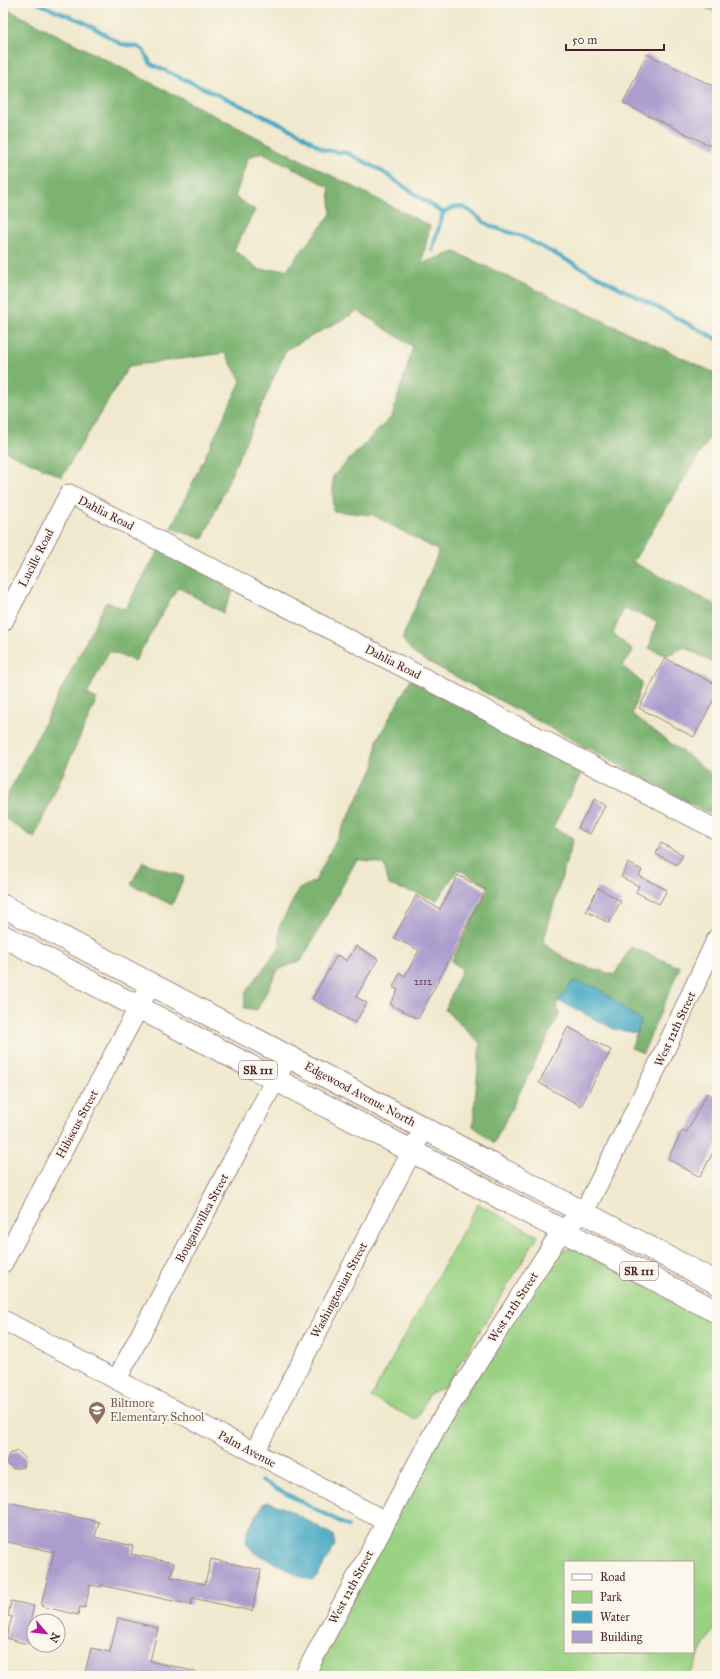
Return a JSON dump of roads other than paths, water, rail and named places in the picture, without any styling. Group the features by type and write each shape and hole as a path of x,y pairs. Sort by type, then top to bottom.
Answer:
{"main road":[{"name":"Edgewood Avenue North","path":"9,909 717,1283"},
{"name":"SR 111","path":"3,935 717,1312"}],"street":[{"name":"Lucille Road","path":"3,622 69,494"},
{"name":"Dahlia Road","path":"69,494 717,830"},
{"path":"3,935 9,909"},
{"name":"West 12th Street","path":"304,1676 385,1521 452,1401 562,1230 584,1212 657,1067 717,938"},
{"name":"Hibiscus Street","path":"3,1263 151,984"},
{"name":"Bougainvillea Street","path":"117,1379 288,1056"},
{"name":"Washingtonian Street","path":"254,1453 424,1128"},
{"name":"Palm Avenue","path":"3,1320 385,1521"}],"water":[{"path":"573,981 597,987 641,1021 637,1033 614,1029 559,1001"},
{"path":"269,1502 289,1510 333,1535 335,1545 318,1575 312,1580 304,1578 254,1552 246,1543 247,1531 263,1504"}],"waterway":[{"path":"37,3 84,22 121,44 138,47 143,50 151,64 296,131 324,150 347,153 380,170 443,213 457,207 468,209 489,225 521,236 717,339"},
{"path":"432,251 443,213"},
{"path":"262,1481 348,1526"}],"place":[{"name":"Biltmore Elementary School","path":"97,1425"}]}
